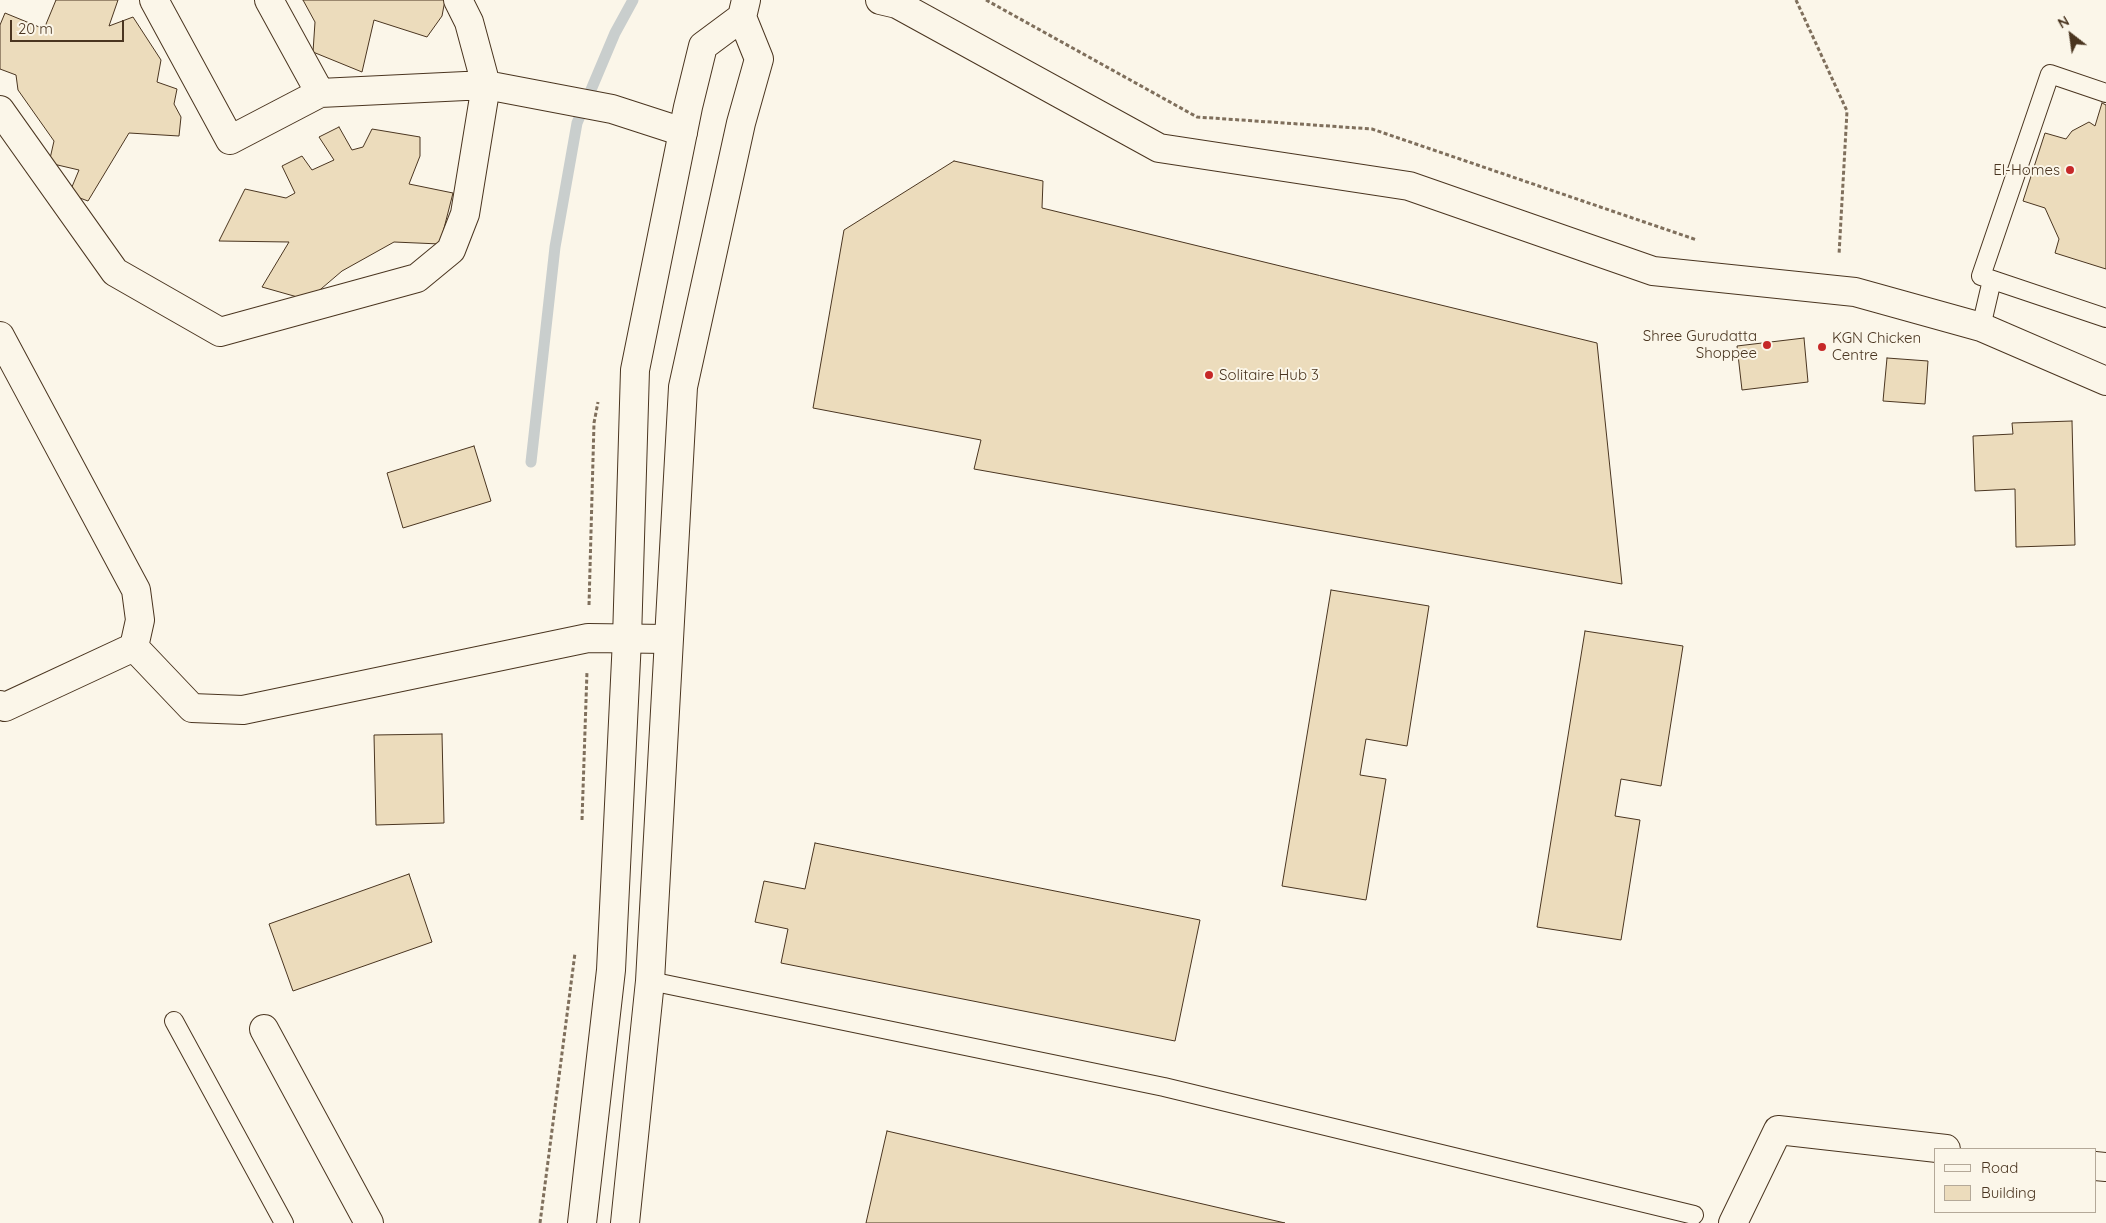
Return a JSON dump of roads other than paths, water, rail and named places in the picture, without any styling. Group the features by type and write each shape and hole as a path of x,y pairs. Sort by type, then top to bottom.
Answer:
{"street":[{"path":"154,0 230,140 320,93 486,86 612,108 683,132"},
{"path":"269,0 320,93"},
{"path":"0,110 116,272 220,332 417,278 450,250 466,214 486,86 469,22 458,0"},
{"path":"880,0 897,4 1159,148 1409,186 1653,271 1856,292 1981,327 2106,381"},
{"path":"582,1223 611,970 627,638 636,370 683,132 703,46 744,9 759,59 741,123 683,387 650,981 624,1223"},
{"path":"0,336 136,590 140,620 134,648"},
{"path":"134,648 192,708 243,710 588,638 668,639"},
{"path":"0,705 5,707 134,648"},
{"path":"264,1029 369,1223"},
{"path":"1733,1223 1778,1130 1937,1148"}],"lane":[{"path":"2106,93 2050,74 1981,276 2106,318"},
{"path":"1981,327 1992,280"},
{"path":"650,981 1164,1087 1694,1215"},
{"path":"174,1021 284,1223"}],"waterway":[{"path":"531,462 555,247 577,123 615,33 633,0"}],"place":[{"name":"El-Homes","path":"2070,170"},
{"name":"Shree Gurudatta Shoppee","path":"1767,345"},
{"name":"KGN Chicken Centre","path":"1822,347"},
{"name":"Solitaire Hub 3","path":"1209,375"}]}
